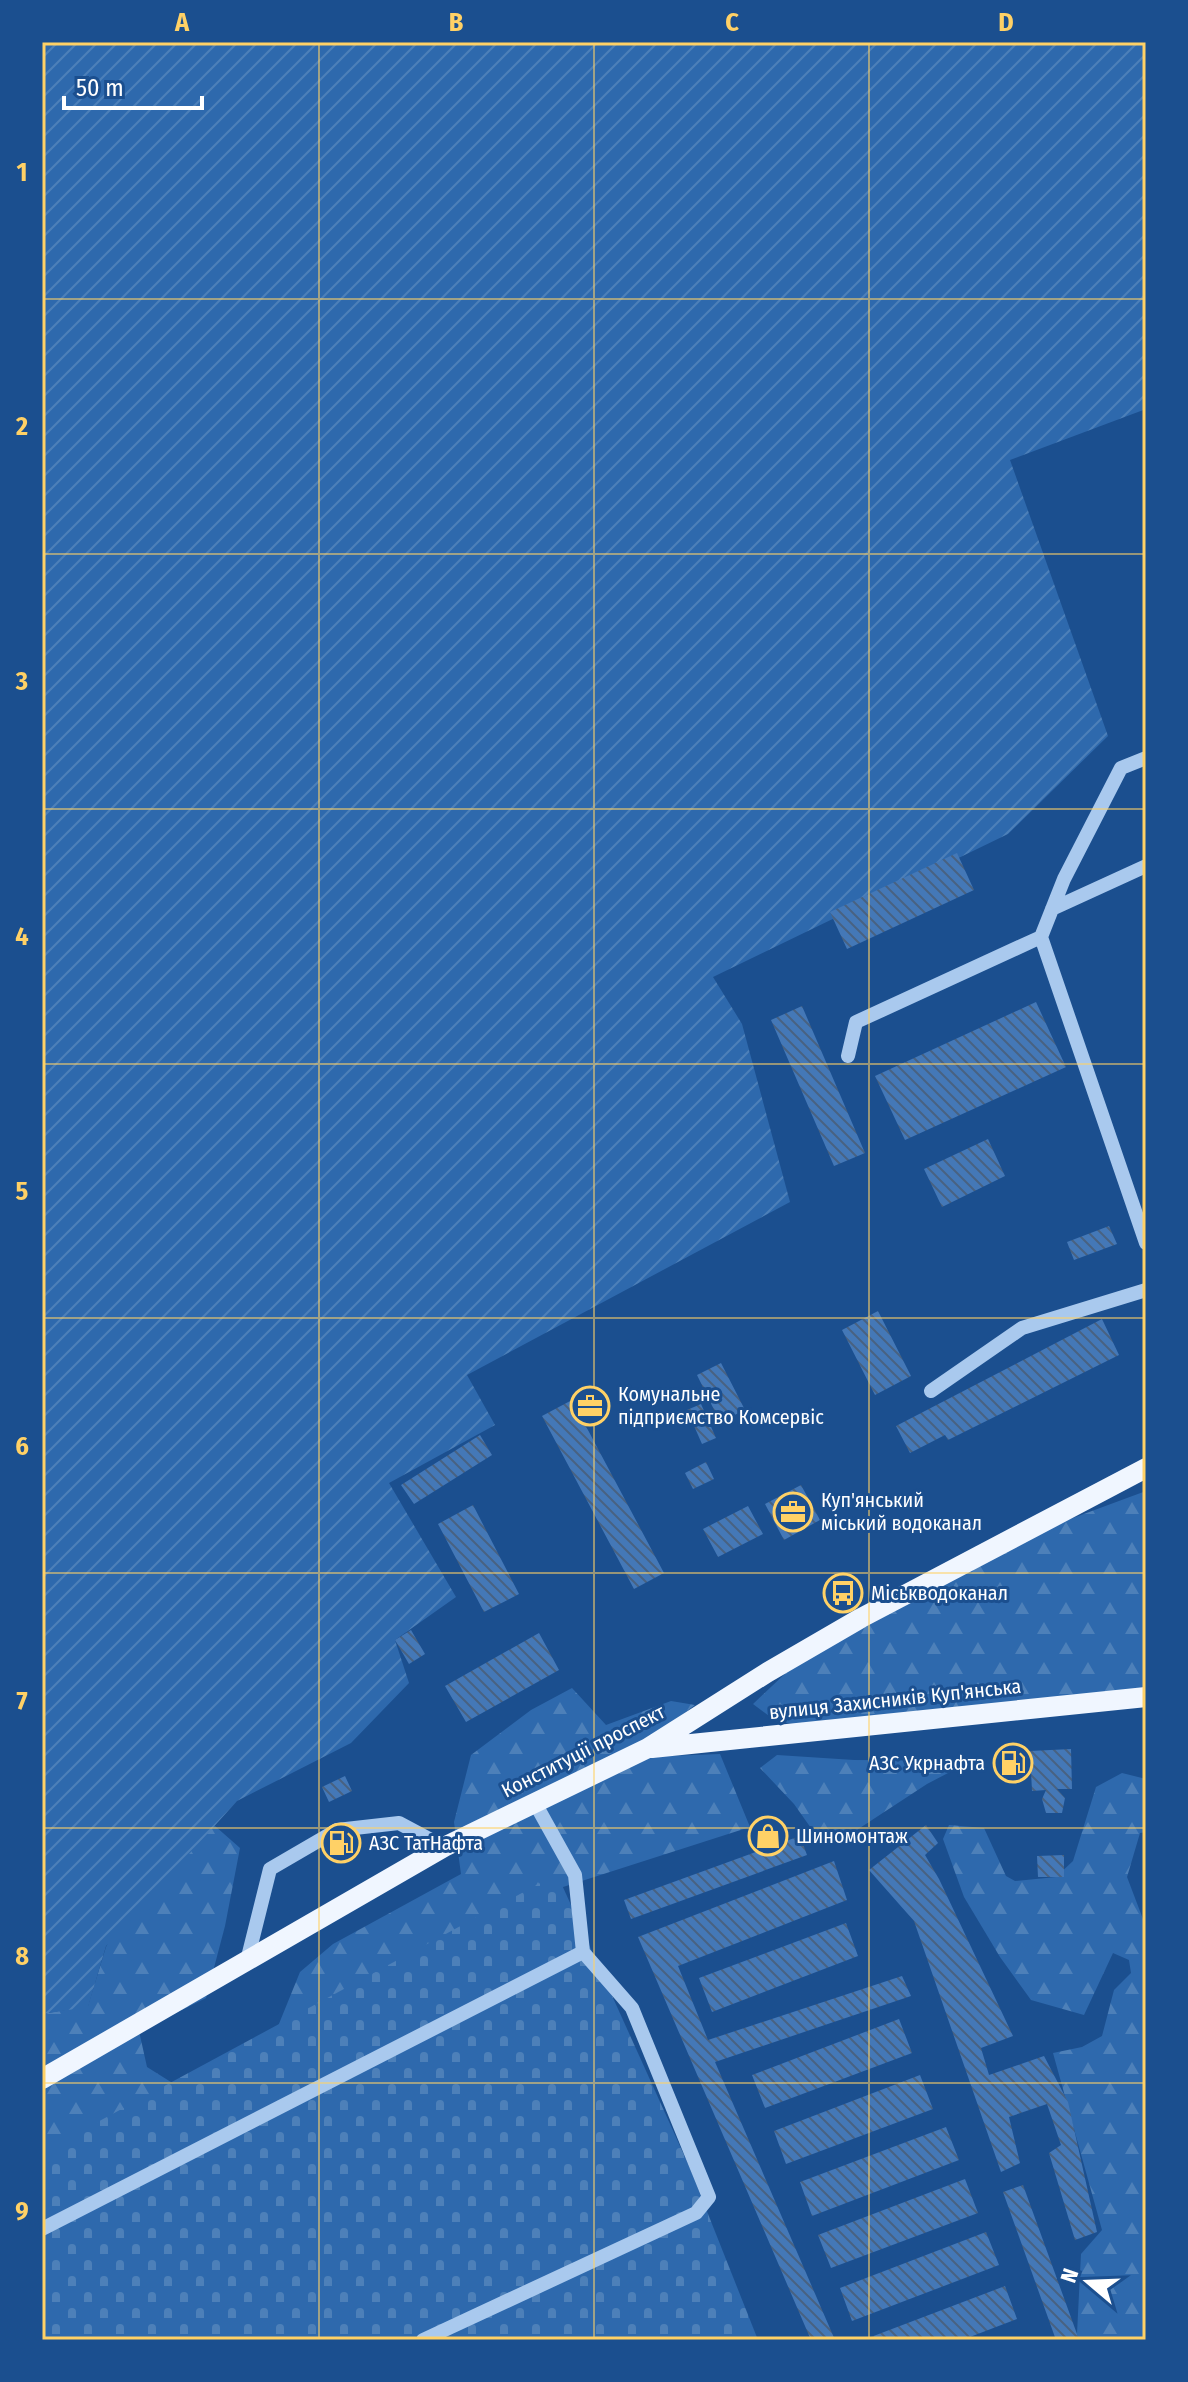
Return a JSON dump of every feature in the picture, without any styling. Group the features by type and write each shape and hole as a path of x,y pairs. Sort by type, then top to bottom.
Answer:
{"main road":[{"name":"Конституції проспект","path":"42,2079 444,1847 648,1748 861,1618 1146,1468"},
{"name":"вулиця Захисників Куп'янська","path":"648,1748 1146,1697"}],"lane":[{"path":"1146,758 1121,768 1064,879 1041,937 1146,1243"},
{"path":"1052,909 1146,866"},
{"path":"848,1056 856,1022 1041,937"},
{"path":"931,1391 1022,1328 1146,1290"},
{"path":"423,2340 696,2213 709,2197 632,2008 583,1952 575,1875 535,1803"},
{"path":"247,1961 270,1869 324,1837 337,1830 399,1823 444,1847"},
{"path":"42,2229 583,1952"}],"green space":[{"path":"42,42 1146,42 1146,409 1010,460 1108,736 1008,834 713,977 742,1024 790,1202 467,1375 495,1425 389,1483 456,1597 395,1640 409,1683 351,1743 237,1801 106,1946 88,2007 42,2014"},
{"path":"1146,1491 1146,1692 806,1726 776,1721 753,1704 790,1669 1027,1535"},
{"path":"572,1688 606,1725 671,1701 695,1705 651,1738 668,1756 720,1754 750,1827 563,1887 270,2046 300,1972 333,1944 461,1874 454,1822 471,1755 531,1710"},
{"path":"777,1755 854,1760 971,1761 927,1784 846,1837 818,1838 794,1804 760,1768"},
{"path":"1122,1773 1146,1779 1146,1832 1140,1833 1127,1877 1146,1927 1146,2340 1079,2340 1081,2254 1102,2230 1053,2053 1082,2047 1102,2036 1114,1990 1131,1973 1129,1960 1113,1953 1084,2015 1031,2000 1000,1957 964,1897 943,1839 949,1825 984,1828 1006,1876 1015,1881 1056,1877 1073,1861 1096,1787"},
{"path":"166,1822 215,1826 240,1848 225,1926 206,1998 139,2031 147,2067 190,2094 42,2207 42,2014 88,2006 106,1947"},
{"path":"557,1874 689,2166 758,2340 42,2340 42,2152"}],"building":[{"path":"957,853 974,890 847,949 830,912"},
{"path":"1036,1002 1066,1067 905,1140 875,1076"},
{"path":"802,1006 865,1153 834,1166 771,1020"},
{"path":"988,1139 1005,1176 942,1207 924,1169"},
{"path":"1109,1226 1117,1244 1074,1260 1067,1242"},
{"path":"878,1311 911,1376 875,1395 842,1330"},
{"path":"1102,1319 1119,1355 948,1440 945,1435 910,1453 896,1426"},
{"path":"721,1363 745,1410 720,1422 697,1375"},
{"path":"572,1400 664,1573 634,1589 542,1416"},
{"path":"701,1404 716,1438 702,1444 687,1410"},
{"path":"480,1435 492,1455 414,1504 401,1485"},
{"path":"706,1462 714,1479 693,1489 685,1473"},
{"name":"Куп'янський міський водоканал","path":"801,1485 820,1520 784,1540 765,1504"},
{"path":"473,1505 519,1594 484,1612 438,1524"},
{"path":"748,1506 763,1534 718,1557 703,1529"},
{"path":"411,1630 425,1654 409,1664 395,1640"},
{"path":"539,1633 559,1670 466,1722 445,1686"},
{"path":"1071,1749 1072,1789 1057,1789 1065,1798 1062,1813 1046,1813 1042,1799 1046,1790 1032,1791 1030,1751"},
{"path":"345,1776 352,1791 329,1802 322,1787"},
{"path":"926,1825 938,1843 925,1855 1013,2036 981,2048 989,2075 1044,2056 1068,2102 1097,2232 1075,2240 1049,2153 1061,2145 1047,2104 1009,2117 1020,2163 1001,2172 914,1921 869,1870"},
{"path":"800,1836 807,1855 631,1919 624,1900"},
{"path":"1064,1855 1064,1877 1038,1877 1037,1856"},
{"path":"834,1861 847,1900 678,1966 708,2040 902,1976 911,1996 715,2062 835,2340 811,2340 638,1937"},
{"path":"846,1923 858,1956 712,2012 699,1978"},
{"path":"899,2019 912,2053 765,2108 752,2075"},
{"path":"920,2075 933,2109 786,2164 774,2131"},
{"path":"946,2127 959,2160 812,2216 800,2182"},
{"path":"965,2179 978,2213 831,2268 818,2235"},
{"path":"1023,2185 1079,2340 1056,2340 1003,2192"},
{"path":"986,2232 999,2265 852,2321 840,2288"},
{"path":"1005,2286 1017,2319 962,2340 863,2340"}],"place":[{"name":"Комунальне пiдприємство Комсервiс","path":"590,1406"},
{"name":"Куп'янський міський водоканал","path":"793,1512"},
{"name":"Міськводоканал","path":"843,1593"},
{"name":"АЗС Укрнафта","path":"1013,1763"},
{"name":"Шиномонтаж","path":"768,1836"},
{"name":"АЗС ТатНафта","path":"341,1843"}]}
